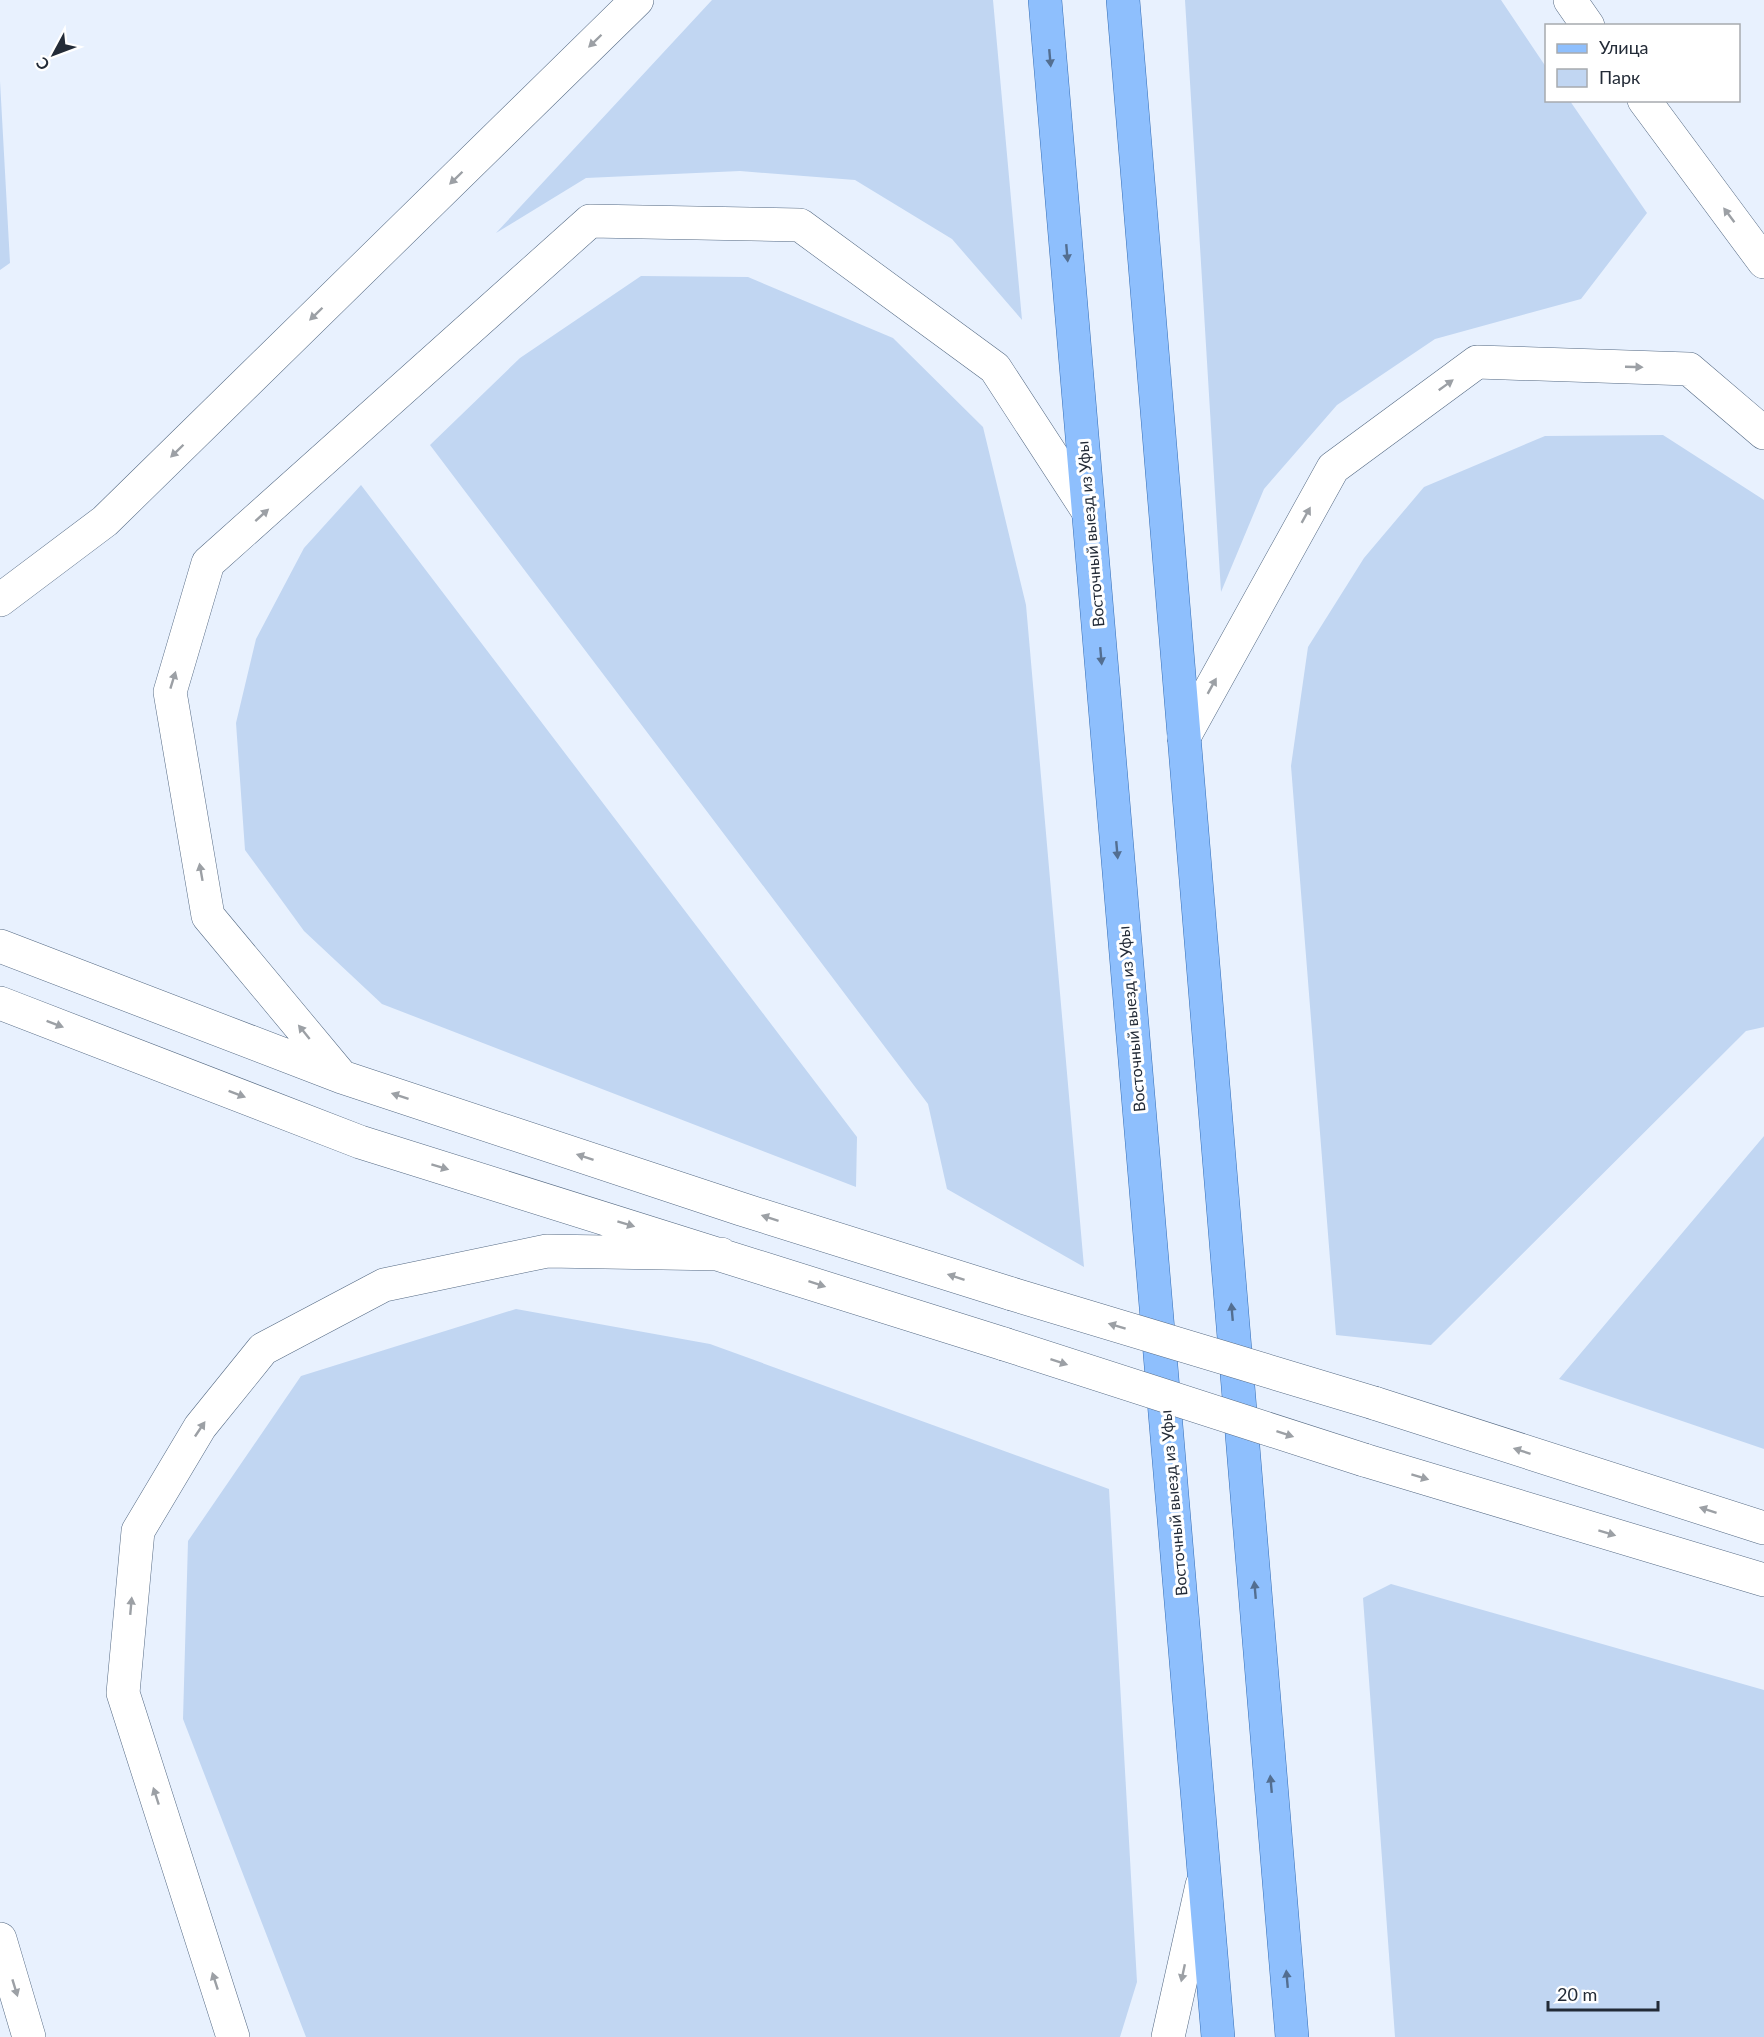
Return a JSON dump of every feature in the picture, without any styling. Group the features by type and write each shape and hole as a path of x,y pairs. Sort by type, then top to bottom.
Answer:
{"main road":[{"name":"Восточный выезд из Уфы","path":"1045,0 1218,2037"},
{"path":"1123,0 1292,2037"}],"street":[{"path":"0,600 105,521 637,0"},
{"path":"1570,0 1587,24"},
{"path":"1645,102 1764,262"},
{"path":"342,1077 208,916 170,692 208,563 590,221 800,225 995,368 1088,511"},
{"path":"1184,737 1332,468 1477,362 1689,369 1764,433"},
{"path":"0,946 342,1077 741,1209 1012,1294 1374,1403 1764,1528"},
{"path":"0,1003 360,1142 721,1254 1364,1460 1764,1580"},
{"path":"233,2037 123,1693 138,1531 200,1427 263,1349 384,1285 548,1251 721,1254"},
{"path":"1168,2037 1204,1875"},
{"path":"0,1939 29,2037"}],"green space":[{"path":"712,0 993,0 1022,320 952,239 855,180 740,171 586,178 496,233"},
{"path":"1185,0 1501,0 1545,66 1545,102 1571,102 1647,213 1581,299 1435,339 1337,405 1264,489 1221,592"},
{"path":"0,81 10,263 0,270"},
{"path":"641,276 748,277 893,338 983,427 1026,605 1084,1267 947,1189 928,1104 430,445 520,358"},
{"path":"1663,435 1764,500 1764,1027 1746,1031 1431,1345 1336,1335 1291,766 1308,647 1364,558 1424,487 1545,436"},
{"path":"361,485 857,1137 856,1187 382,1004 304,931 245,850 236,723 256,639 304,548"},
{"path":"1764,1136 1764,1449 1559,1379"},
{"path":"516,1309 710,1344 1109,1489 1137,1982 1120,2037 306,2037 183,1719 188,1541 301,1376"},
{"path":"1391,1584 1764,1690 1764,2037 1395,2037 1363,1598"}]}
